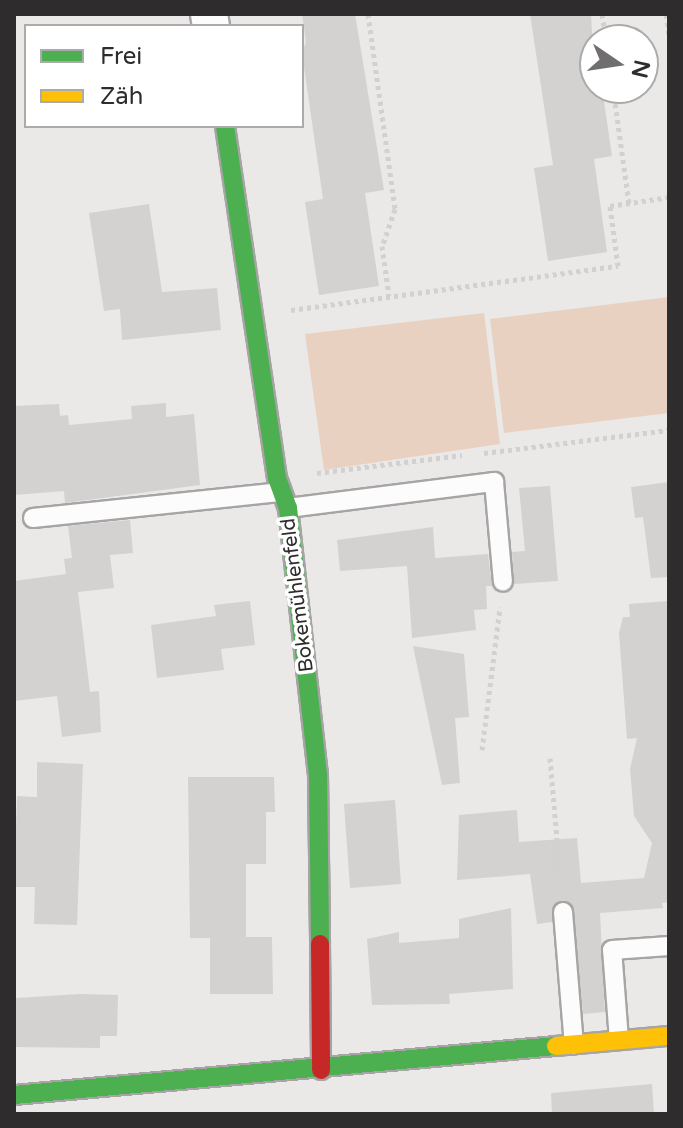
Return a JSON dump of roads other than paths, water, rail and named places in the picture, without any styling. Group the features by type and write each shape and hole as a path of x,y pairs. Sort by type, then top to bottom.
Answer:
{"street":[{"name":"Bokemühlenfeld","path":"225,128 253,316 285,500 318,774 321,1070"},
{"path":"14,1095 321,1070 669,1036"}],"lane":[{"path":"33,518 494,482 503,582"},
{"path":"563,912 574,1045"},
{"path":"619,1040 612,950 669,946"}]}
